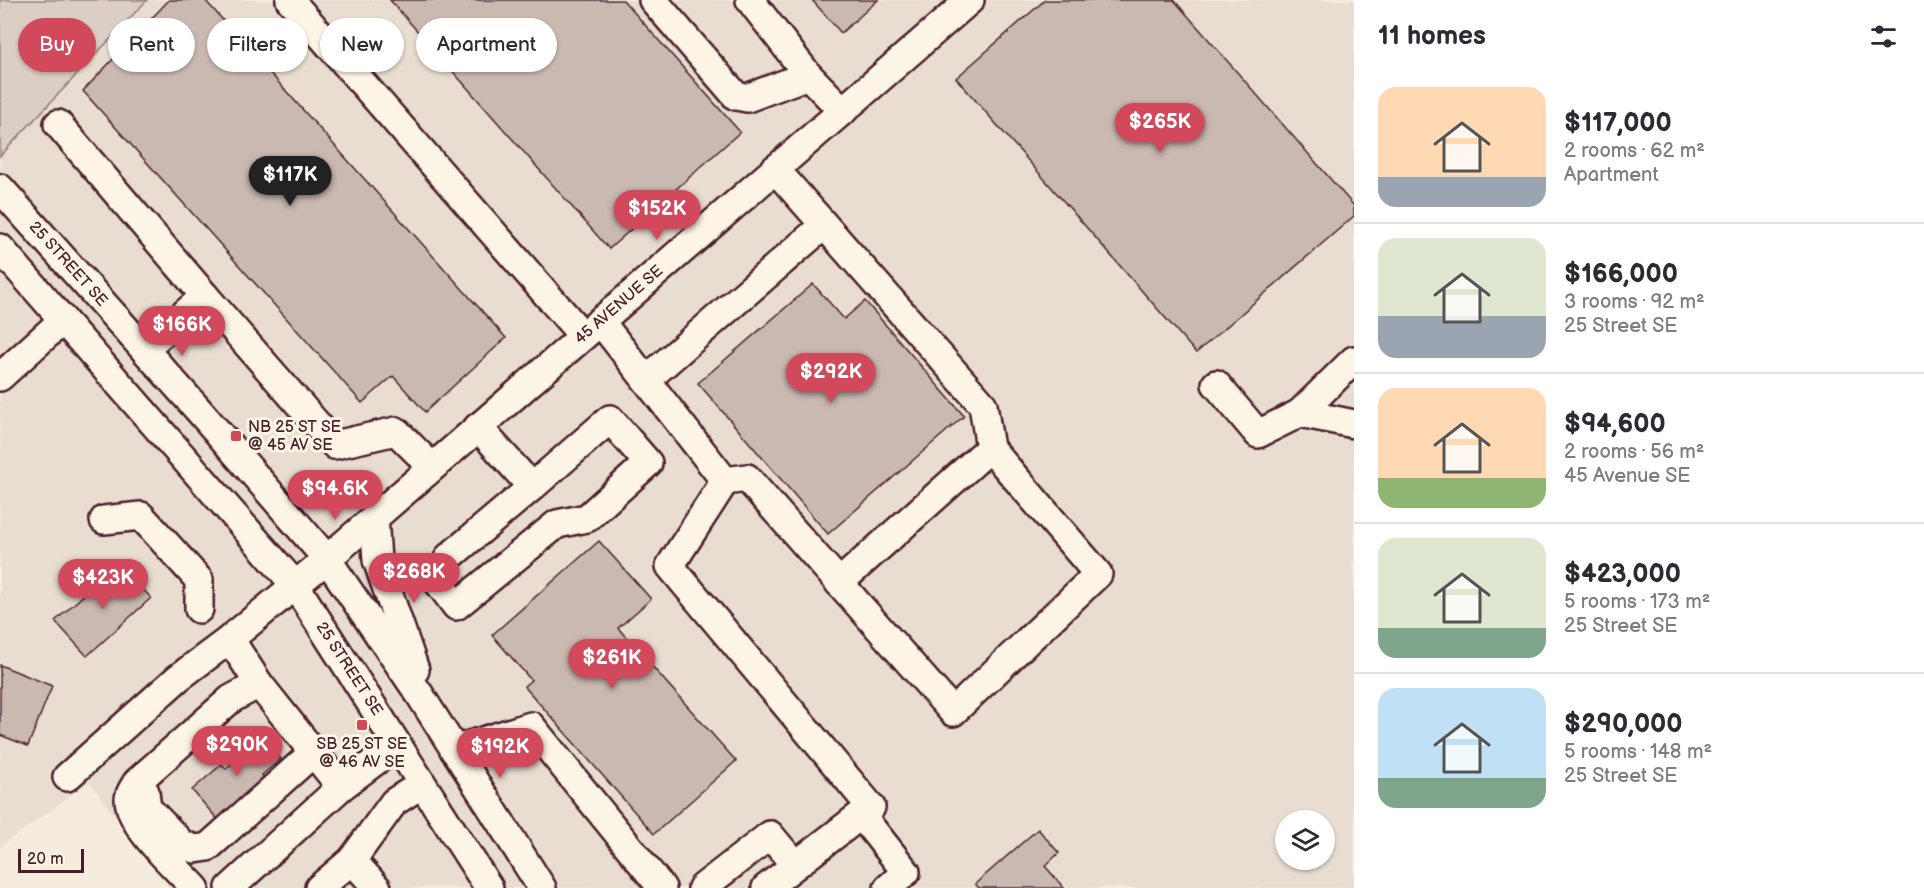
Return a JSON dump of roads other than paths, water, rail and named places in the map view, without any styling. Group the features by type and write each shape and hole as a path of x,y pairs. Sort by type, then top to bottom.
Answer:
{"street":[{"path":"290,0 591,328 646,380 725,481"},
{"path":"653,0 736,96 747,98 808,75"},
{"path":"750,0 808,75 843,111"},
{"name":"45 AVENUE SE","path":"67,777 178,678 230,639 327,559 970,0"},
{"path":"58,124 334,444 396,432 432,467"},
{"path":"765,888 871,807 670,566 725,481 747,478 953,712 1098,574 990,448 983,405 775,169"},
{"name":"25 STREET SE","path":"0,188 327,559 420,695 542,888"},
{"path":"646,380 824,225"},
{"name":"25 STREET SE","path":"0,248 294,585 489,888"},
{"path":"144,349 205,296"},
{"path":"0,377 63,320"},
{"path":"1216,384 1258,434 1300,413 1354,360"},
{"path":"1300,413 1354,424"},
{"path":"610,419 648,464 587,518 557,524 456,606 438,582 449,557 532,487 610,419"},
{"path":"478,427 532,487"},
{"path":"839,583 990,448"},
{"path":"104,520 141,516 199,580 199,609"},
{"path":"374,517 377,560 395,616 414,664 420,695"},
{"path":"230,639 259,684 341,787"},
{"path":"195,888 138,825 131,809 129,796 143,776 231,699 259,684"},
{"path":"454,750 531,726 662,888"},
{"path":"231,888 341,787 397,745"},
{"path":"143,776 147,808 182,844 195,849 208,847 314,752"},
{"path":"319,888 352,860 394,802 422,784"},
{"path":"861,815 906,872 888,888"},
{"path":"702,888 770,835 795,865"},
{"path":"352,860 377,888"}],"place":[{"name":"NB 25 ST SE @ 45 AV SE","path":"236,436"},
{"name":"SB 25 ST SE @ 46 AV SE","path":"362,725"}]}
